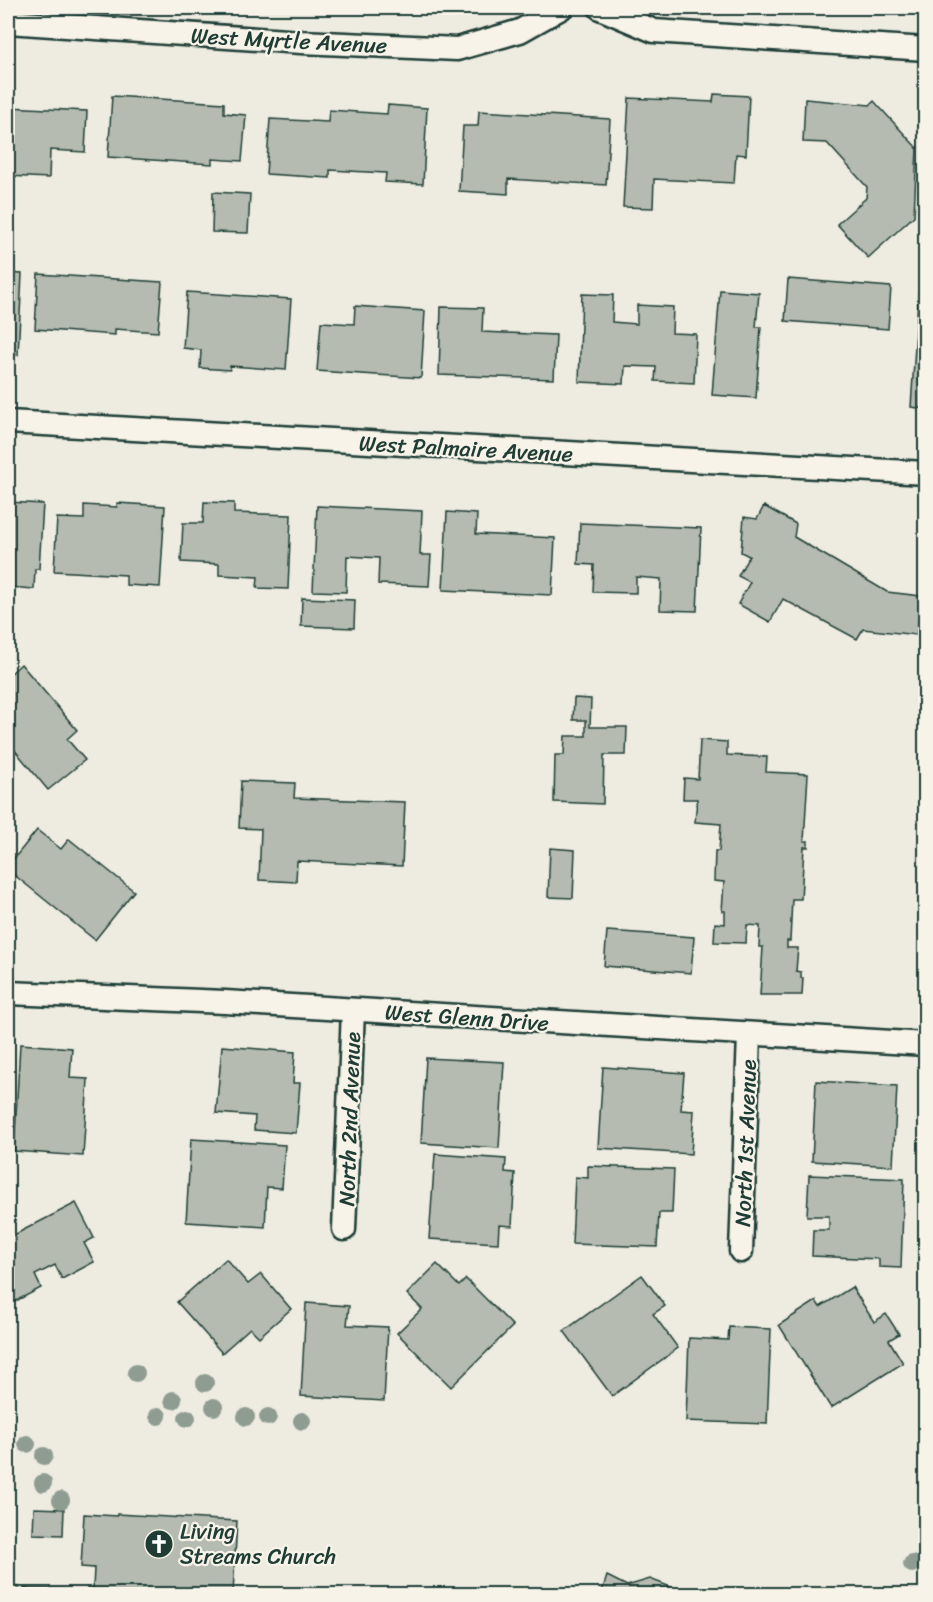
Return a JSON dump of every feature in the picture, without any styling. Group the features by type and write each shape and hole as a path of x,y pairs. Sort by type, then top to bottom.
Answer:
{"street":[{"name":"West Myrtle Avenue","path":"8,22 302,42 457,49 520,31 561,8"},
{"path":"600,8 654,31 926,50"},
{"name":"West Palmaire Avenue","path":"8,422 926,473"},
{"name":"West Glenn Drive","path":"8,993 353,1010 926,1044"},
{"name":"North 2nd Avenue","path":"344,1229 353,1010"},
{"name":"North 1st Avenue","path":"741,1251 749,1035"}],"building":[{"path":"714,94 749,96 746,155 736,154 734,183 654,179 653,208 623,207 629,98 713,102"},
{"path":"112,96 224,103 224,113 246,115 242,161 212,159 212,164 108,157"},
{"path":"805,99 870,105 874,101 917,148 914,216 868,258 837,224 866,198 867,187 827,143 803,142"},
{"path":"388,105 427,108 423,184 385,182 386,173 330,170 330,178 266,174 270,119 328,122 329,110 387,114"},
{"path":"8,107 87,111 85,152 50,150 49,178 8,176"},
{"path":"479,111 610,119 606,185 508,179 508,194 459,191 463,126 478,126"},
{"path":"213,192 250,194 248,233 212,232"},
{"path":"8,273 22,274 18,355 8,354"},
{"path":"38,274 162,282 158,332 115,329 115,335 35,329"},
{"path":"788,279 891,287 888,329 785,321"},
{"path":"919,285 926,286 926,409 911,407"},
{"path":"720,290 759,293 756,327 761,327 756,398 712,395"},
{"path":"187,292 291,299 286,370 230,366 230,370 200,368 201,350 183,348"},
{"path":"582,294 613,295 612,322 637,324 637,305 673,307 672,333 696,334 694,383 655,381 656,367 625,366 624,384 579,382"},
{"path":"355,306 425,311 421,378 317,371 321,322 354,324"},
{"path":"441,307 483,308 482,332 556,335 554,379 439,375"},
{"path":"8,502 43,504 39,569 35,569 34,589 8,587"},
{"path":"204,502 234,503 234,513 291,515 288,589 257,588 258,577 219,575 219,564 181,562 183,523 203,523"},
{"path":"117,503 165,506 160,587 126,585 126,575 54,571 57,518 84,519 84,505 117,507"},
{"path":"317,506 422,511 420,555 431,555 429,586 378,584 379,558 347,556 346,592 313,591"},
{"path":"764,506 796,524 794,537 887,592 921,596 917,635 863,629 857,639 783,599 770,622 738,604 750,582 738,576 749,556 741,552 744,517 757,519"},
{"path":"447,512 477,514 476,534 555,538 552,595 443,590"},
{"path":"580,523 701,528 697,611 660,610 661,579 636,577 636,593 593,592 594,565 578,564"},
{"path":"302,598 355,600 354,628 301,626"},
{"path":"21,664 77,730 67,739 85,760 48,790 8,742 8,676"},
{"path":"574,698 591,699 590,727 627,727 626,755 604,755 603,804 554,802 555,755 564,755 565,736 586,736 586,720 573,720"},
{"path":"700,740 727,742 727,755 767,757 766,772 808,774 804,841 808,841 808,847 804,847 801,899 792,899 790,941 787,941 787,948 798,948 796,971 801,972 801,978 803,978 802,995 760,995 763,947 759,947 760,926 747,925 746,943 714,942 715,923 725,924 725,911 722,911 724,882 714,881 715,851 719,851 721,824 695,822 697,799 683,799 684,778 698,779"},
{"path":"241,781 295,783 294,798 405,802 402,866 297,861 296,882 259,880 261,829 239,828"},
{"path":"37,830 61,849 69,839 134,891 95,940 8,870 8,866"},
{"path":"550,848 575,850 573,898 548,897"},
{"path":"607,931 694,937 691,973 604,966"},
{"path":"20,1044 72,1048 70,1078 88,1079 83,1156 14,1151"},
{"path":"222,1046 295,1052 293,1083 300,1083 296,1133 254,1130 255,1116 216,1113"},
{"path":"426,1058 504,1062 499,1148 421,1143"},
{"path":"603,1067 684,1073 681,1110 694,1111 691,1154 598,1148"},
{"path":"816,1081 897,1086 893,1166 812,1161"},
{"path":"191,1139 285,1145 282,1188 267,1187 265,1227 186,1222"},
{"path":"435,1154 506,1159 505,1172 515,1173 512,1226 499,1225 498,1243 429,1239"},
{"path":"588,1166 674,1169 672,1213 659,1213 657,1247 572,1244 575,1177 588,1178"},
{"path":"809,1175 904,1179 901,1268 879,1267 879,1259 812,1256 813,1230 829,1230 829,1216 807,1216"},
{"path":"76,1203 94,1238 84,1243 94,1262 62,1279 55,1265 35,1275 41,1288 8,1305 8,1238"},
{"path":"226,1259 248,1284 261,1274 291,1309 259,1337 250,1328 222,1353 177,1302"},
{"path":"437,1264 459,1286 466,1279 513,1326 451,1387 397,1333 422,1309 407,1294"},
{"path":"642,1275 665,1306 653,1314 678,1348 612,1396 564,1331"},
{"path":"852,1287 874,1322 886,1314 899,1334 889,1340 903,1363 831,1408 779,1325 816,1301 820,1307"},
{"path":"306,1303 349,1306 347,1325 388,1327 384,1401 301,1396"},
{"path":"729,1327 771,1329 767,1424 686,1421 689,1338 728,1340"},
{"path":"34,1508 64,1509 63,1535 33,1534"},
{"name":"Living Streams Church","path":"84,1514 237,1521 233,1594 87,1594 87,1588 93,1588 94,1568 81,1567"},
{"path":"607,1576 627,1586 650,1579 689,1594 601,1594"},
{"path":"12,1587 19,1587 19,1591 24,1592 24,1588 63,1589 63,1594 8,1594"}],"place":[{"name":"Living Streams Church","path":"159,1544"}]}
